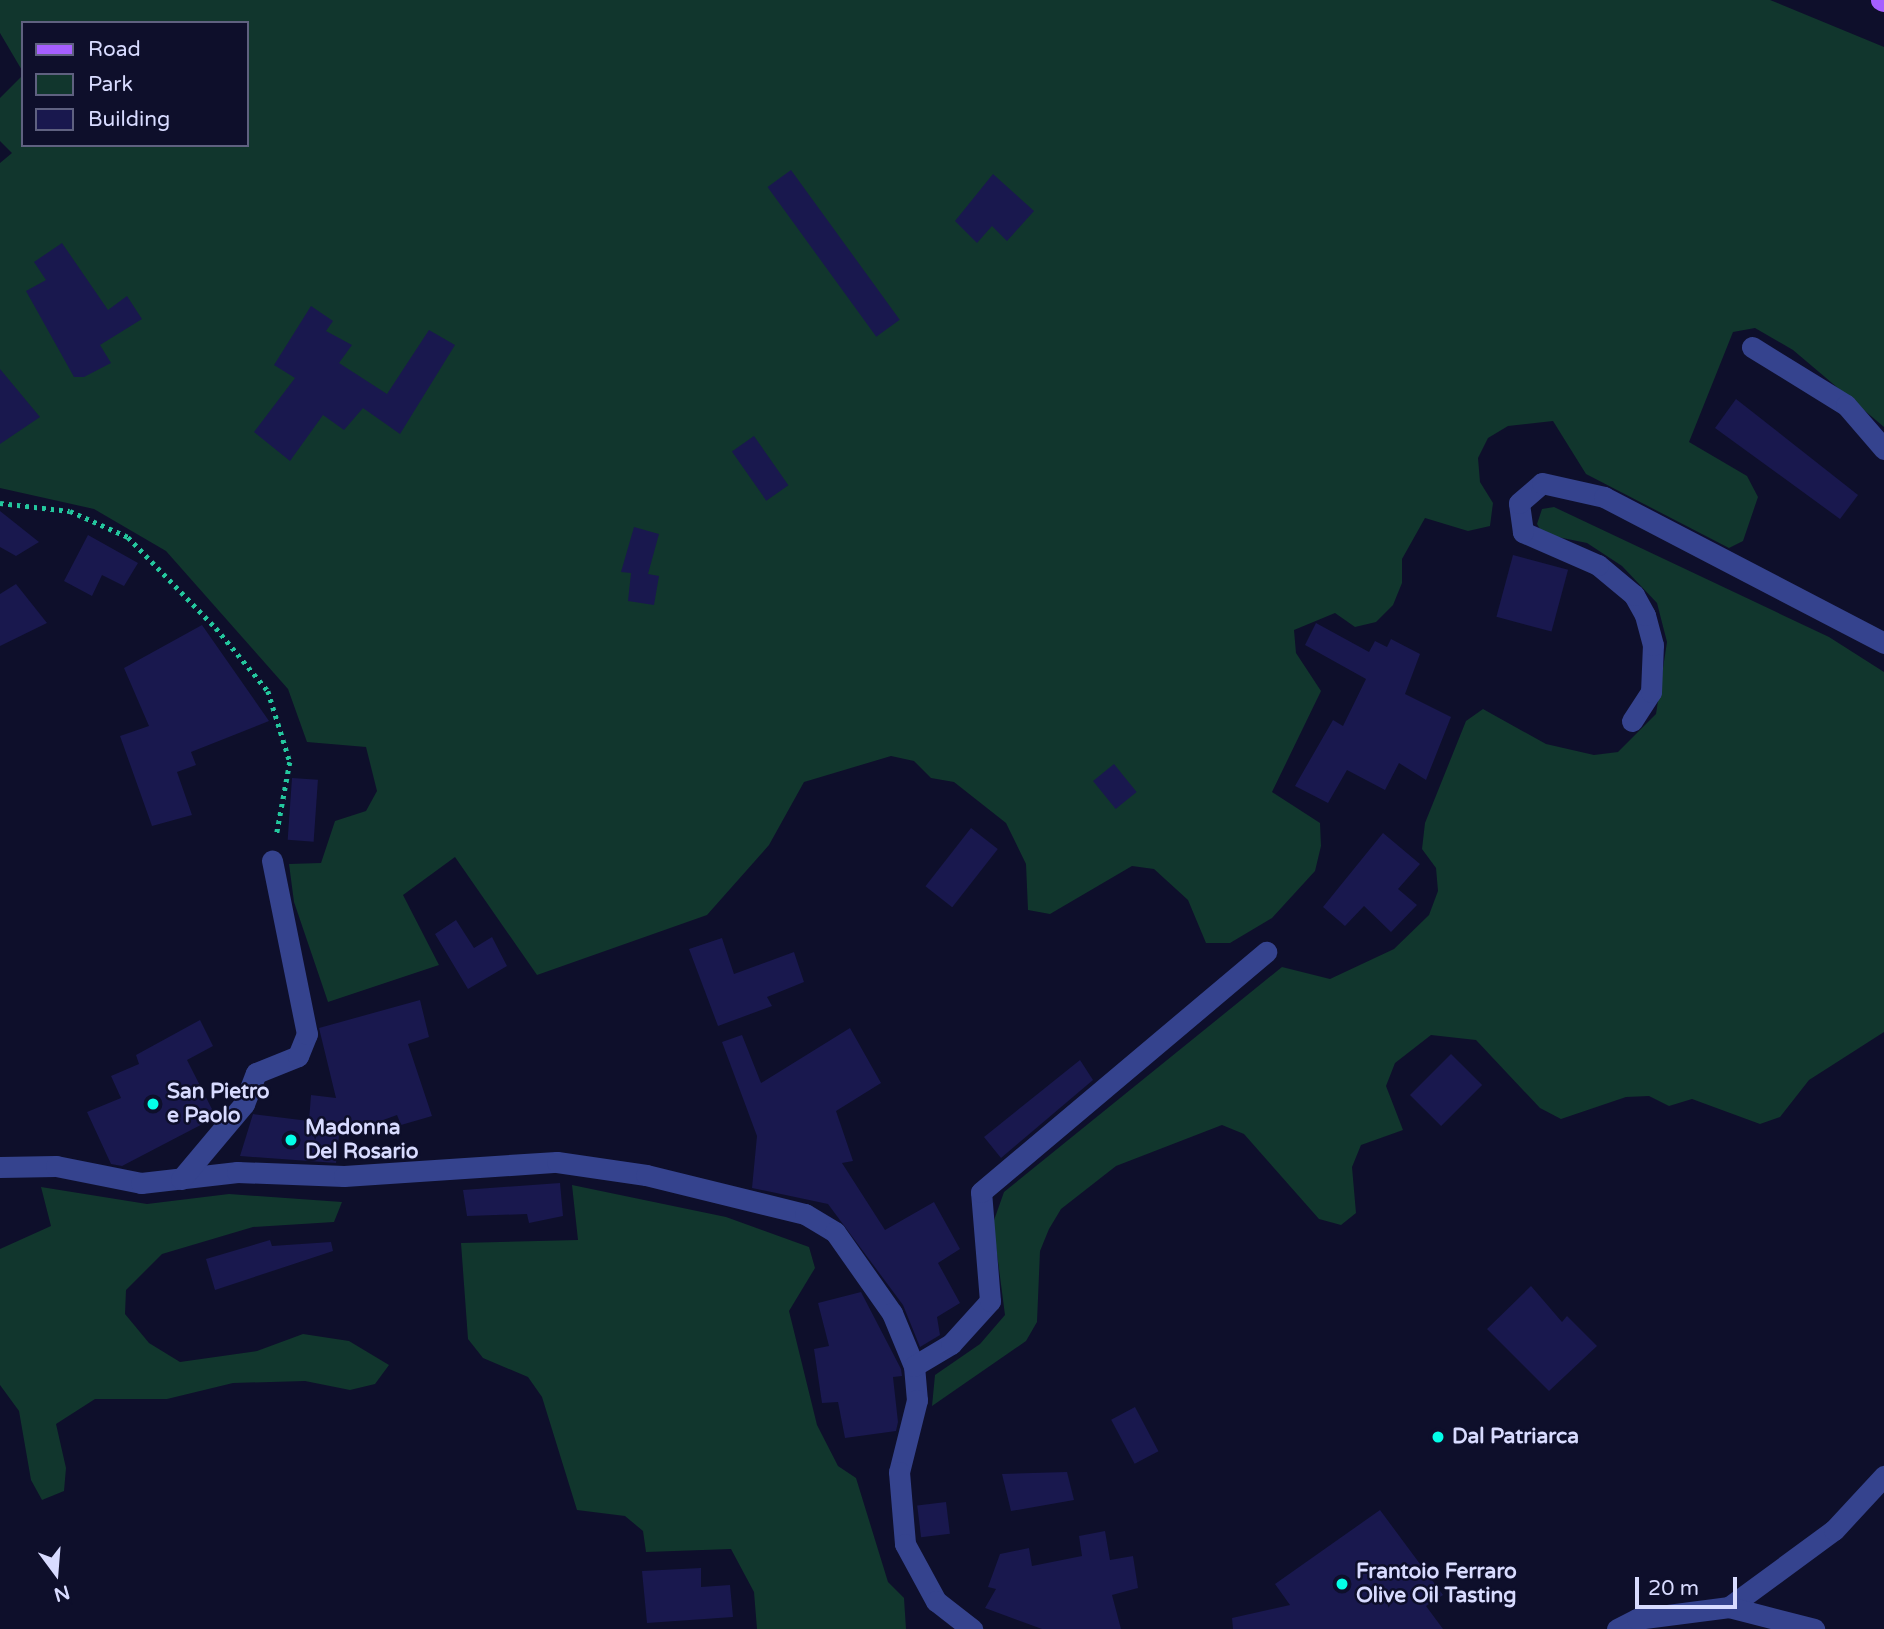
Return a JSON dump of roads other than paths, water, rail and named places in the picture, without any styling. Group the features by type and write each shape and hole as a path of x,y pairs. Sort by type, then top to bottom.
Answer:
{"street":[{"path":"1752,347 1846,405 1884,449"},
{"path":"1632,721 1651,692 1653,645 1645,615 1634,595 1598,565 1523,532 1519,503 1542,483 1604,497 1884,643"},
{"path":"181,1179 244,1104 256,1073 298,1056 307,1034 272,860"},
{"path":"914,1366 951,1344 990,1301 981,1192 1266,952"},
{"path":"0,1167 56,1166 141,1183 237,1172 344,1177 557,1162 748,1198 804,1214 835,1231 892,1314 914,1366 917,1400 899,1472 905,1545 936,1601 972,1629"},
{"path":"1729,1607 1834,1530 1884,1476"},
{"path":"1617,1629 1637,1619 1729,1607 1814,1629"}],"place":[{"name":"San Pietro e Paolo","path":"153,1104"},
{"name":"Madonna Del Rosario","path":"291,1140"},
{"name":"Dal Patriarca","path":"1438,1437"},
{"name":"Frantoio Ferraro Olive Oil Tasting","path":"1342,1584"}]}
